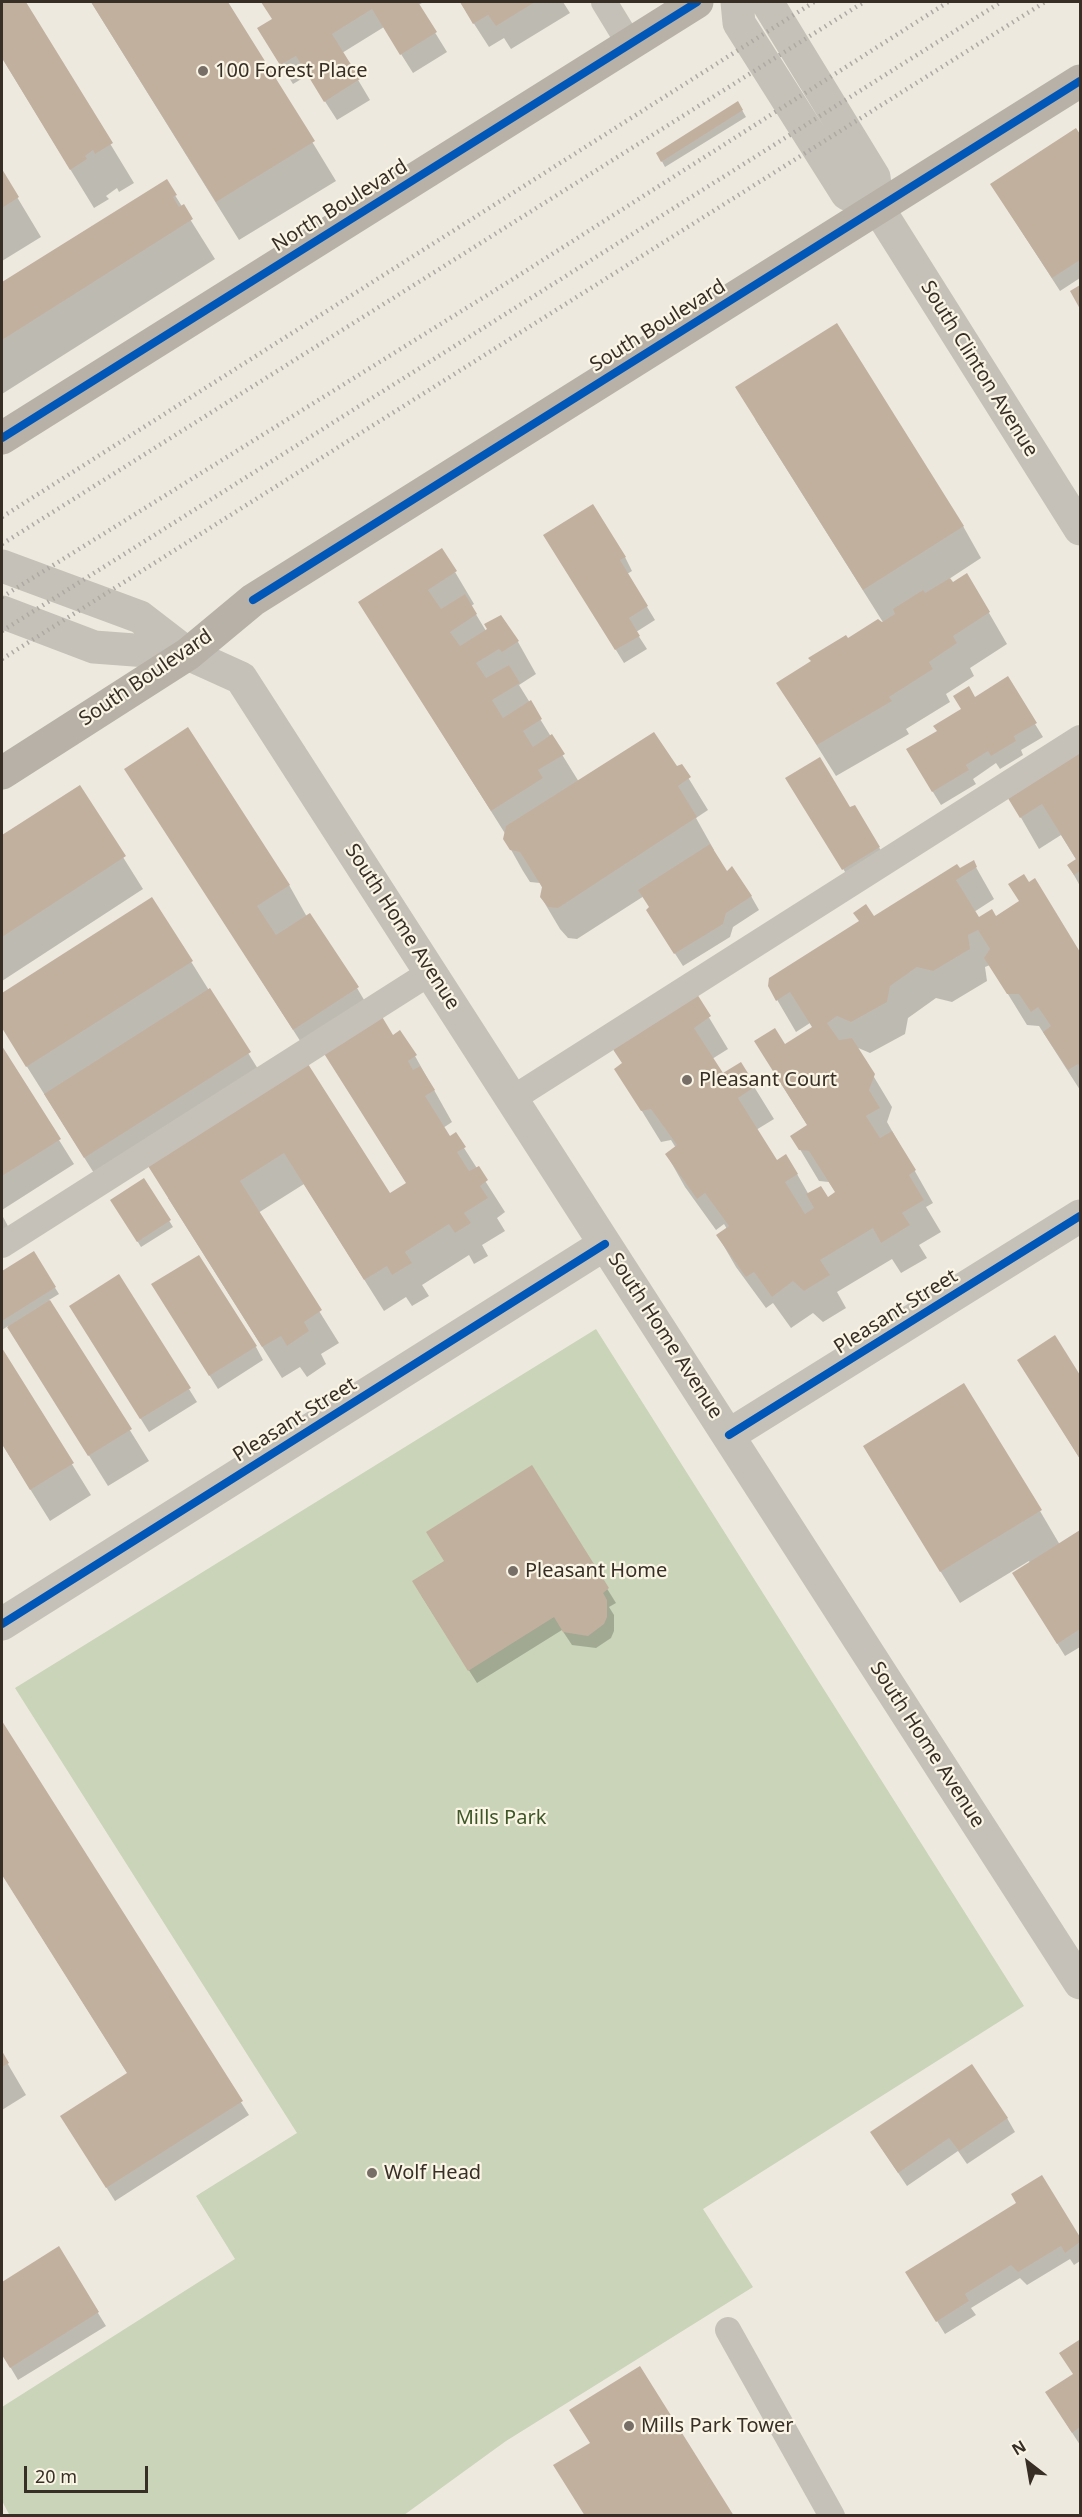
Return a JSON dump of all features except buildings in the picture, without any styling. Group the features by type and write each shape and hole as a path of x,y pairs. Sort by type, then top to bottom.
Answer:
{"street":[{"name":"North Boulevard","path":"2,438 697,2"},
{"path":"737,2 739,23 847,194 878,208"},
{"name":"South Clinton Avenue","path":"767,2 874,177 878,208 1080,529"},
{"name":"South Boulevard","path":"2,773 188,654 253,600 1080,81"},
{"name":"South Home Avenue","path":"2,566 140,617 188,654 241,678 1080,1983"},
{"name":"South Home Avenue","path":"2,612 94,647 188,654"},
{"name":"Pleasant Street","path":"729,1435 1080,1216"},
{"name":"Pleasant Street","path":"2,1624 605,1244"}],"lane":[{"path":"604,2 629,43"},
{"path":"512,1099 1080,738"},
{"path":"2,1245 431,972"},
{"path":"728,2330 832,2516"}],"green space":[{"name":"Mills Park","path":"596,1329 1024,2006 703,2209 753,2287 506,2441 404,2515 10,2516 2,2501 2,2407 235,2259 196,2196 297,2133 15,1688"}],"railway":[{"path":"2,517 814,2"},
{"path":"2,544 864,2"},
{"path":"2,597 513,279 948,2"},
{"path":"2,631 1001,2"},
{"path":"2,659 1045,2"}],"cycle path":[{"path":"2,438 697,2"},
{"path":"253,600 1080,81"},
{"path":"729,1435 1080,1216"},
{"path":"2,1624 605,1244"}],"place":[{"name":"100 Forest Place","path":"203,71"},
{"name":"Pleasant Court","path":"687,1080"},
{"name":"Pleasant Home","path":"513,1571"},
{"name":"Wolf Head","path":"372,2173"},
{"name":"Mills Park Tower","path":"629,2426"}]}
